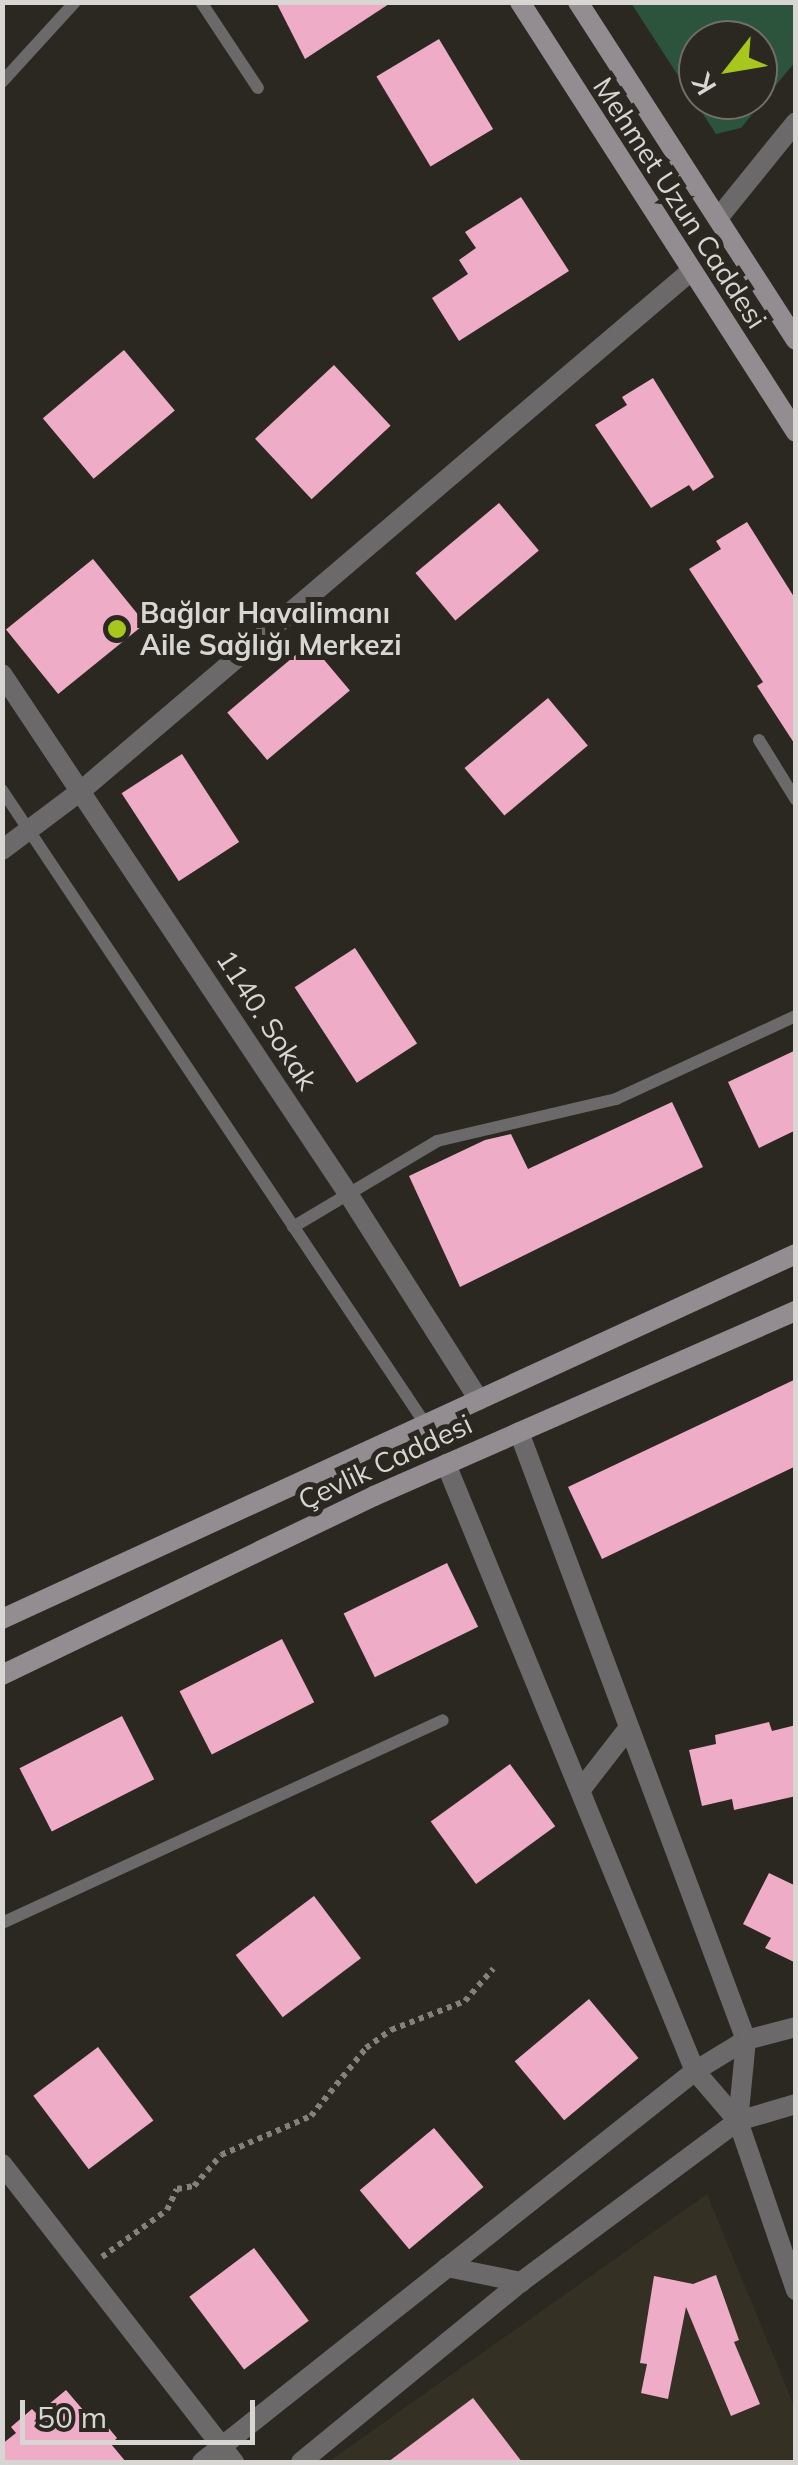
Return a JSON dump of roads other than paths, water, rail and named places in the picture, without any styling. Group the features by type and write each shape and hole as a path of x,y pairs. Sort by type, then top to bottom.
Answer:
{"main road":[{"name":"Mehmet Uzun Caddesi","path":"520,2 796,432"},
{"path":"578,2 796,340"},
{"name":"Çevlik Caddesi","path":"2,1619 796,1254"},
{"name":"Çevlik Caddesi","path":"2,1675 446,1464 796,1311"}],"street":[{"path":"719,217 796,122"},
{"path":"2,850 82,790 691,271"},
{"name":"1140. Sokak","path":"2,674 348,1192 479,1400"},
{"path":"519,1432 627,1730 746,2040 738,2121"},
{"path":"446,1464 582,1788 695,2072 738,2121 796,2290"},
{"path":"582,1788 627,1730"},
{"path":"202,2462 695,2072 746,2040 796,2027"},
{"path":"302,2462 521,2282 738,2121 796,2104"},
{"path":"2,2164 234,2462"},
{"path":"446,2267 521,2282"}],"lane":[{"path":"2,82 75,2"},
{"path":"201,2 258,88"},
{"path":"759,740 796,800"},
{"path":"2,790 426,1425"},
{"path":"293,1227 437,1141 616,1099 796,1016"},
{"path":"2,1922 443,1720"}],"place":[{"name":"Bağlar Havalimanı Aile Sağlığı Merkezi","path":"117,629"}]}
